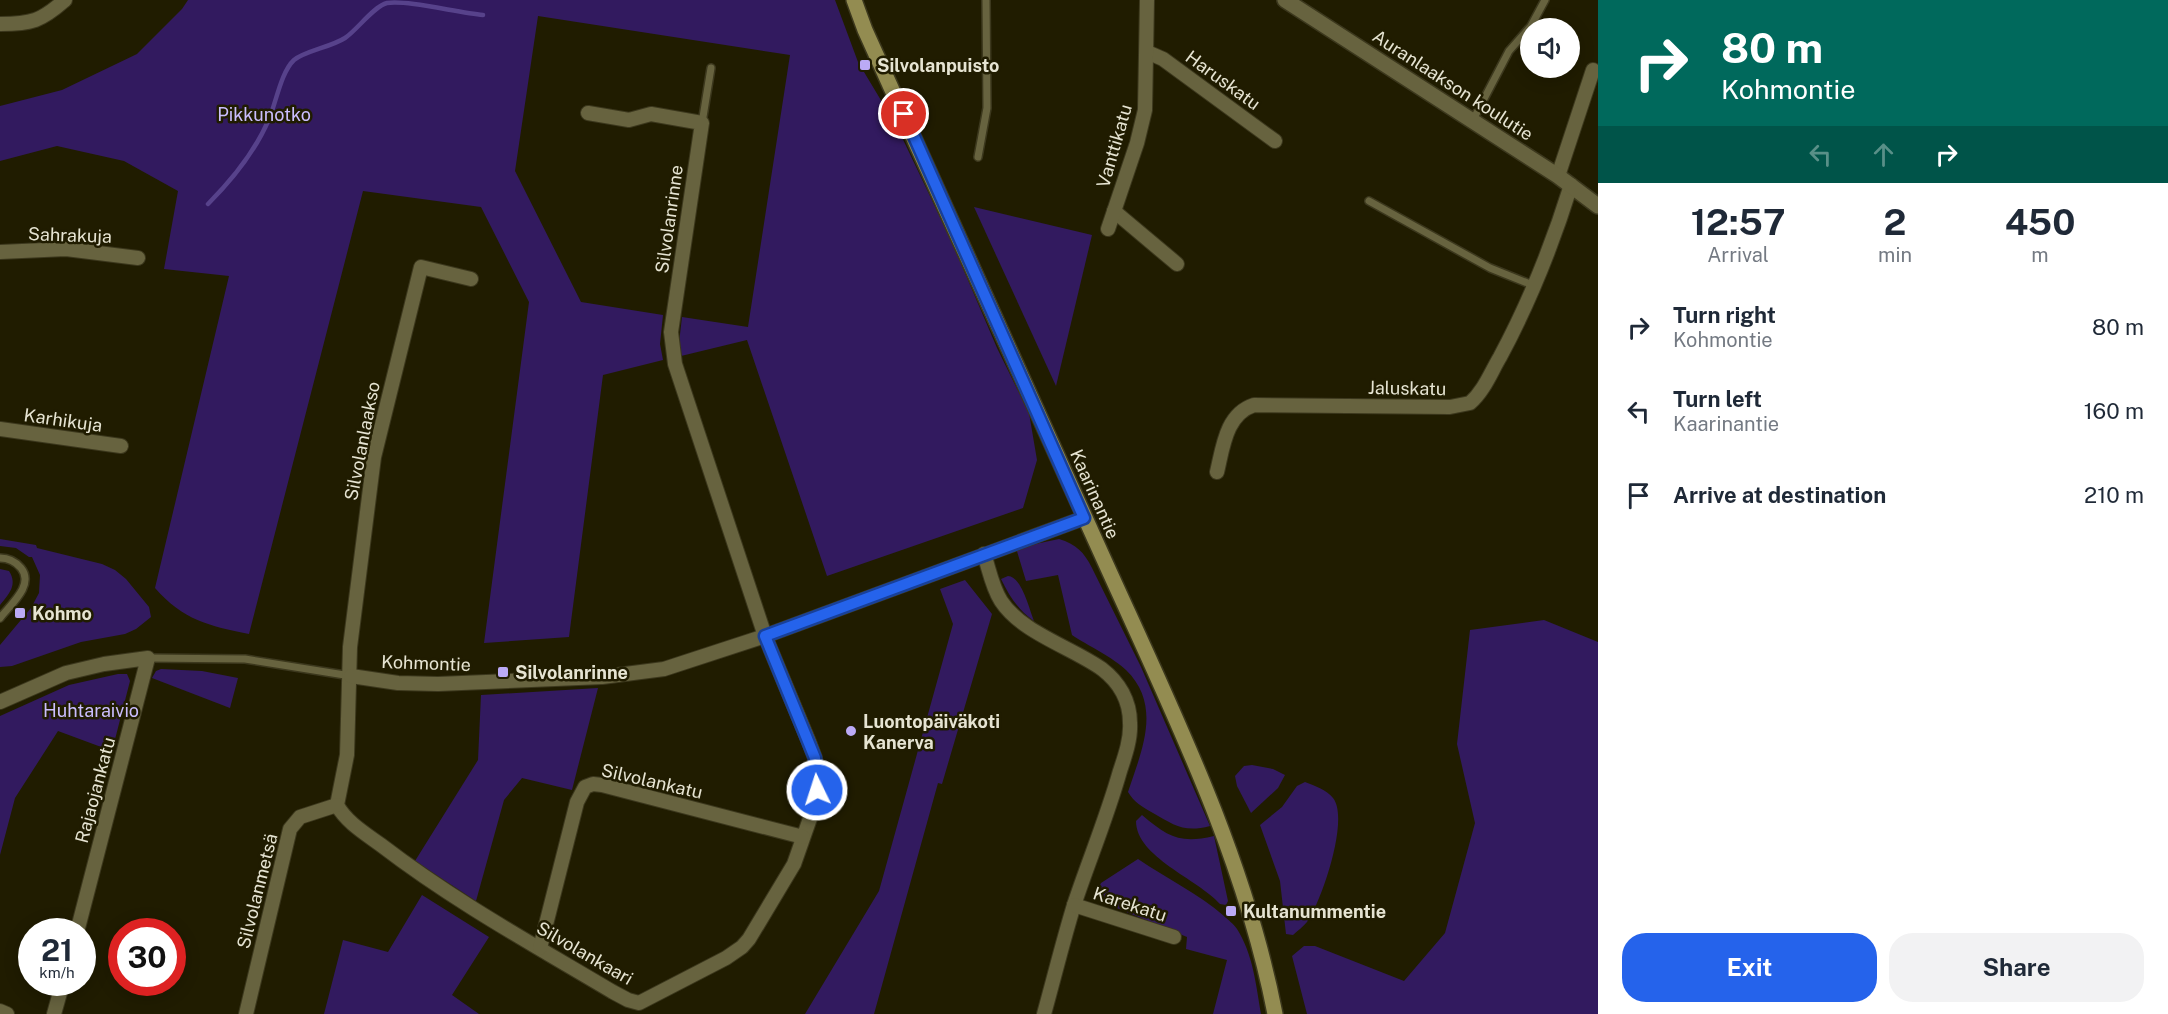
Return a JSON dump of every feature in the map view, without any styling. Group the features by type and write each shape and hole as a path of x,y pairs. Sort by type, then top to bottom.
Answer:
{"main road":[{"name":"Kaarinantie","path":"854,0 1179,726 1225,842 1254,928 1268,977 1275,1014"}],"street":[{"path":"0,24 45,18 65,0"},
{"name":"Vanttikatu","path":"1108,229 1142,128 1146,93 1147,0"},
{"name":"Auranlaakson koulutie","path":"1285,0 1473,120 1558,176 1598,206"},
{"name":"Haruskatu","path":"1147,52 1163,59 1275,141"},
{"path":"1558,176 1593,70"},
{"path":"588,113 629,120 651,114 702,123"},
{"name":"Silvolanrinne","path":"702,123 671,340 675,364 765,636"},
{"name":"Jaluskatu","path":"1217,472 1231,424 1241,412 1254,405 1450,407 1470,403 1483,387 1535,286 1553,241 1570,185"},
{"path":"1114,211 1177,264"},
{"name":"Sahrakuja","path":"0,252 74,250 138,258"},
{"name":"Silvolanlaakso","path":"351,676 351,647 374,457 421,267 471,279"},
{"name":"Karhikuja","path":"0,429 121,447"},
{"name":"Kohmontie","path":"351,676 418,684 602,677 664,669 765,636 1084,518"},
{"path":"984,554 1000,600 1009,610 1031,628 1101,669 1113,679 1126,698 1130,715 1130,736 1111,801 1074,905 1044,1014"},
{"name":"Silvolankaari","path":"337,805 351,821 426,879 475,911 628,1000 639,1003 726,958 742,947 794,864 804,837 817,790 815,758 765,636"},
{"name":"Kohmontie","path":"0,702 66,673 104,664 148,658"},
{"name":"Rajaojankatu","path":"80,918 148,658"},
{"path":"337,805 347,755 351,676"},
{"name":"Silvolankatu","path":"540,948 576,802 585,787 593,784 602,785 804,837"},
{"name":"Silvolanmetsä","path":"246,1014 290,829 300,818 337,805"},
{"name":"Karekatu","path":"1074,905 1174,937"},
{"path":"54,1014 59,996"},
{"path":"0,1011 7,1014"}],"lane":[{"path":"978,157 987,108 986,0"},
{"path":"1473,120 1509,51 1531,26 1545,0"},
{"path":"702,123 711,68"},
{"path":"1369,201 1490,268 1535,286"},
{"path":"0,558 8,559 20,566 25,574 25,581 20,594 0,618"},
{"name":"Kohmontie","path":"148,658 245,659 351,676"}],"green space":[{"path":"188,0 835,0 858,62 897,127 950,238 997,348 1029,413 1037,460 1023,508 827,576 747,340 681,356 679,343 682,317 748,327 790,55 538,16 515,171 581,302 663,315 660,344 663,360 603,375 569,637 484,643 529,302 481,207 363,191 249,634 221,628 186,615 155,588 229,276 164,269 178,191 124,161 57,146 0,161 0,106 62,90 137,54 182,9"},
{"path":"974,207 1092,235 1056,386"},
{"path":"0,539 36,545 37,548 102,564 115,570 126,579 149,607 151,617 136,629 125,634 81,642 12,666 0,667 0,645 31,608 39,593 40,575 32,557 16,548 0,546"},
{"path":"1059,539 1079,549 1092,568 1141,667 1210,826 1193,829 1180,827 1142,806 1128,792 1146,730 1144,699 1137,684 1121,665 1072,635 1058,575 1026,581 1016,548"},
{"path":"0,569 9,571 13,581 11,589 0,605"},
{"path":"1008,576 1013,578 1021,588 1034,621 1019,608 1008,592 1001,579"},
{"path":"965,580 992,614 942,784 938,783 874,1014 805,1014 879,891 953,624 940,589"},
{"path":"1544,620 1598,642 1598,1014 1307,1014 1292,956 1304,946 1315,946 1404,981 1445,933 1475,823 1457,744 1470,630"},
{"path":"161,669 202,671 238,678 230,708 152,678 156,671"},
{"name":"Huhtaraivio","path":"127,674 130,681 112,751 58,731 15,798 0,855 0,716 69,685"},
{"path":"598,688 572,790 522,778 504,800 476,901 415,861 478,760 481,695"},
{"path":"1252,765 1273,769 1285,775 1278,788 1251,813 1237,786 1235,776 1244,766"},
{"path":"1305,782 1324,790 1333,798 1337,809 1338,824 1332,861 1319,898 1307,922 1293,935 1286,934 1280,881 1260,825 1282,807 1297,786"},
{"path":"1142,815 1159,829 1175,837 1192,839 1214,836 1228,901 1226,905 1220,904 1146,846 1139,834 1136,821"},
{"path":"1138,859 1204,900 1236,927 1250,959 1261,1014 1213,1014 1227,960 1186,949 1187,937 1107,904 1097,892 1101,883"},
{"path":"422,895 489,937 452,995 479,1014 324,1014 343,940 388,952"}],"waterway":[{"name":"Pikkunotko","path":"208,204 235,175 257,143 269,119 289,65 294,60 345,38 387,3 408,3 483,15"}],"place":[{"name":"Silvolanpuisto","path":"865,65"},
{"name":"Kohmo","path":"20,613"},
{"name":"Silvolanrinne","path":"503,672"},
{"name":"Luontopäiväkoti Kanerva","path":"851,731"},
{"name":"Kultanummentie","path":"1231,911"}],"route":[{"path":"817,790 815,758 765,636 1084,518 904,114"}]}
